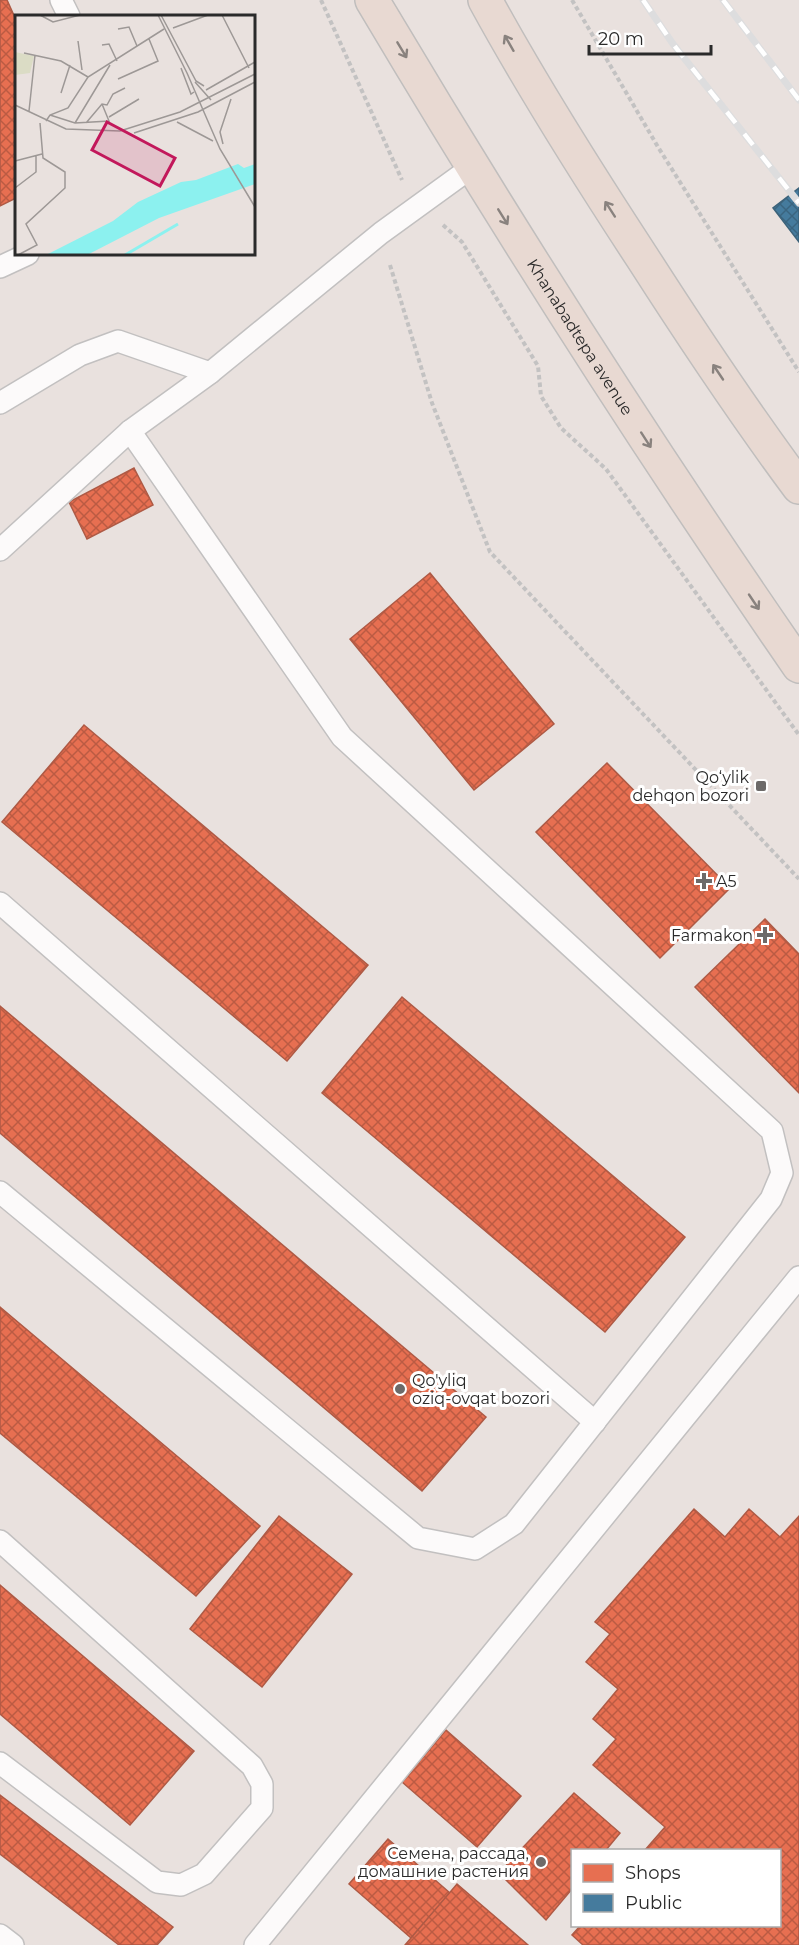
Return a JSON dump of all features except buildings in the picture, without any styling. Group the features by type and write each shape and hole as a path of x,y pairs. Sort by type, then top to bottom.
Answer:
{"highway":[{"name":"Khanabadtepa avenue","path":"372,0 472,167 657,457 799,666"},
{"path":"485,0 509,45 590,178 750,421 799,500"},
{"path":"750,421 799,487"}],"lane":[{"path":"61,0 68,15"},
{"path":"0,550 130,431 210,373 381,232 472,167"},
{"path":"0,267 26,255"},
{"path":"0,403 80,355 118,341 210,373"},
{"path":"0,1192 418,1538 474,1549 514,1524 771,1199 782,1173 772,1131 342,737 130,431"},
{"path":"0,903 595,1422"},
{"path":"255,1945 799,1278"},
{"path":"0,1541 252,1766 262,1784 262,1808 204,1874 181,1885 157,1882 0,1763"},
{"path":"0,1935 13,1945"}],"path":[{"path":"321,0 402,180 421,204 462,242 538,366 541,396 561,428 606,469 799,735"},
{"path":"572,0 658,147 799,372"},
{"path":"381,232 432,403 490,552 799,879"}],"railway":[{"path":"643,0 673,44 799,203"},
{"path":"723,0 799,100"}],"place":[{"name":"Qo‘ylik dehqon bozori","path":"761,786"},
{"name":"A5","path":"704,881"},
{"name":"Farmakon","path":"765,935"},
{"name":"Qo'yliq oziq-ovqat bozori","path":"400,1389"},
{"name":"Семена, рассада, домашние растения","path":"541,1862"}]}
